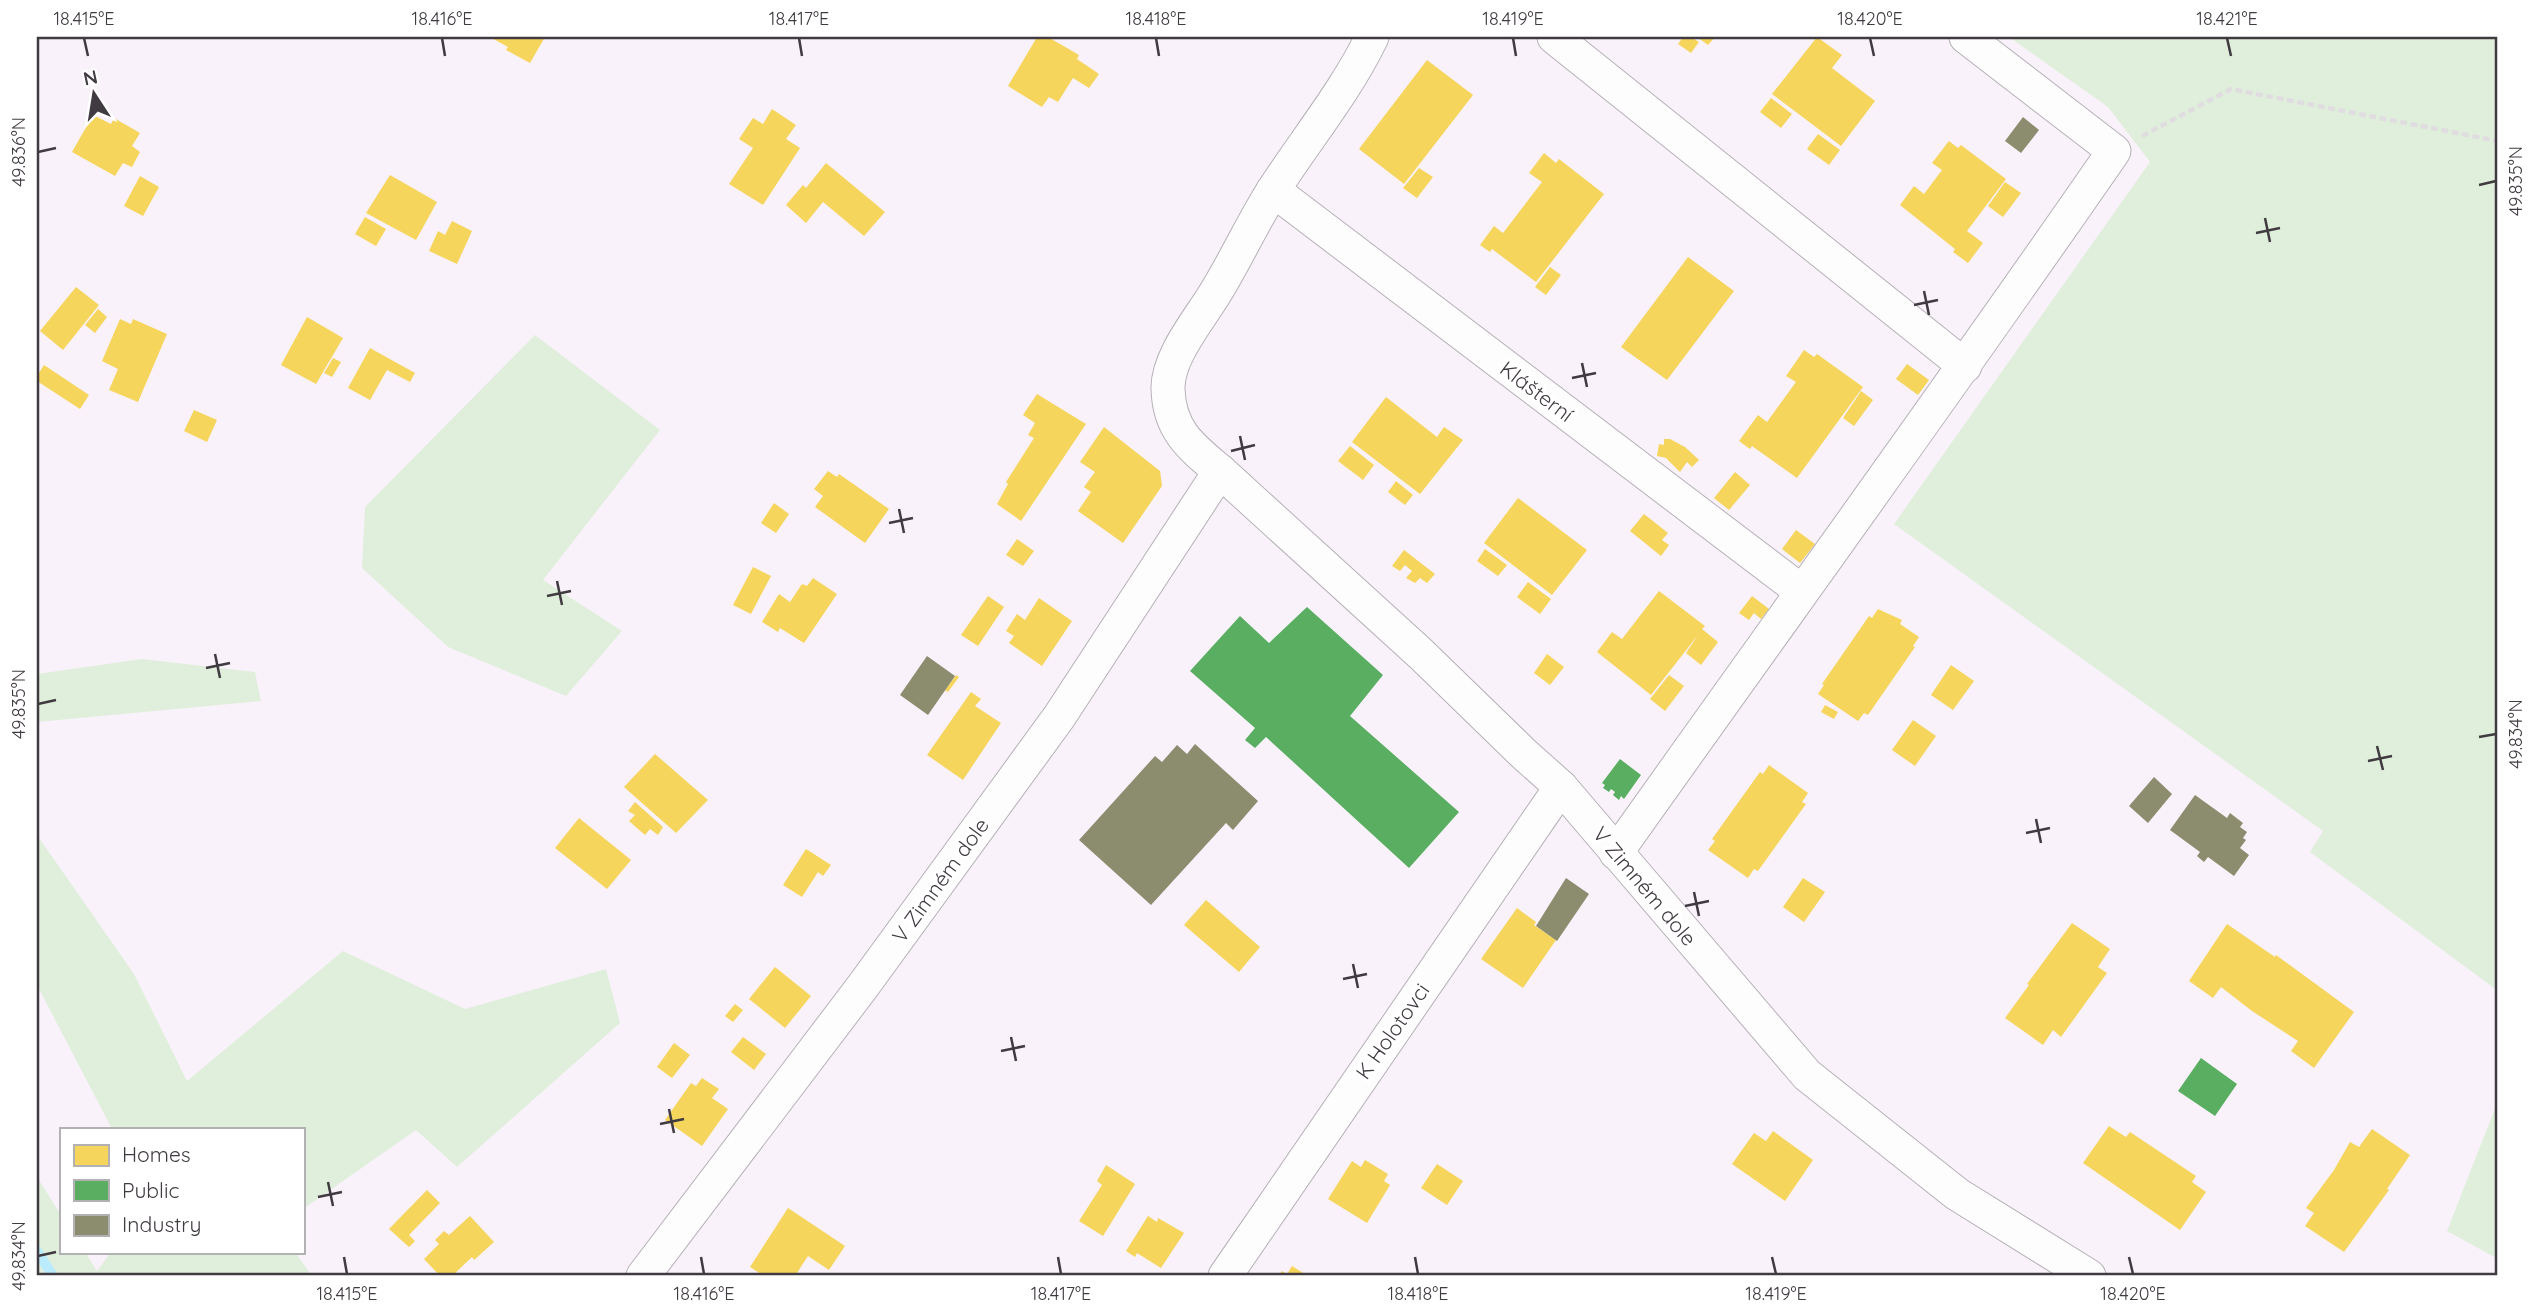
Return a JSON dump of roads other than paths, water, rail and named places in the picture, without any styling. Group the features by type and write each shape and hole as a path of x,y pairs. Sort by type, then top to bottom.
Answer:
{"street":[{"path":"1273,190 1356,70 1372,37"},
{"path":"1554,37 1965,366"},
{"path":"1616,853 1801,591 1965,366 2114,151 1966,37"},
{"name":"V Zimném dole","path":"1273,190 1216,293 1176,356 1167,388 1174,420 1187,444 1421,654 1561,787 1807,1074 1957,1194 2089,1276"},
{"name":"Klášterní","path":"1273,190 1801,591"},
{"name":"V Zimném dole","path":"643,1276 863,986 1059,717 1220,471"},
{"name":"K Holotovci","path":"1225,1276 1561,787"}],"waterway":[{"path":"37,1251 53,1276"}]}
